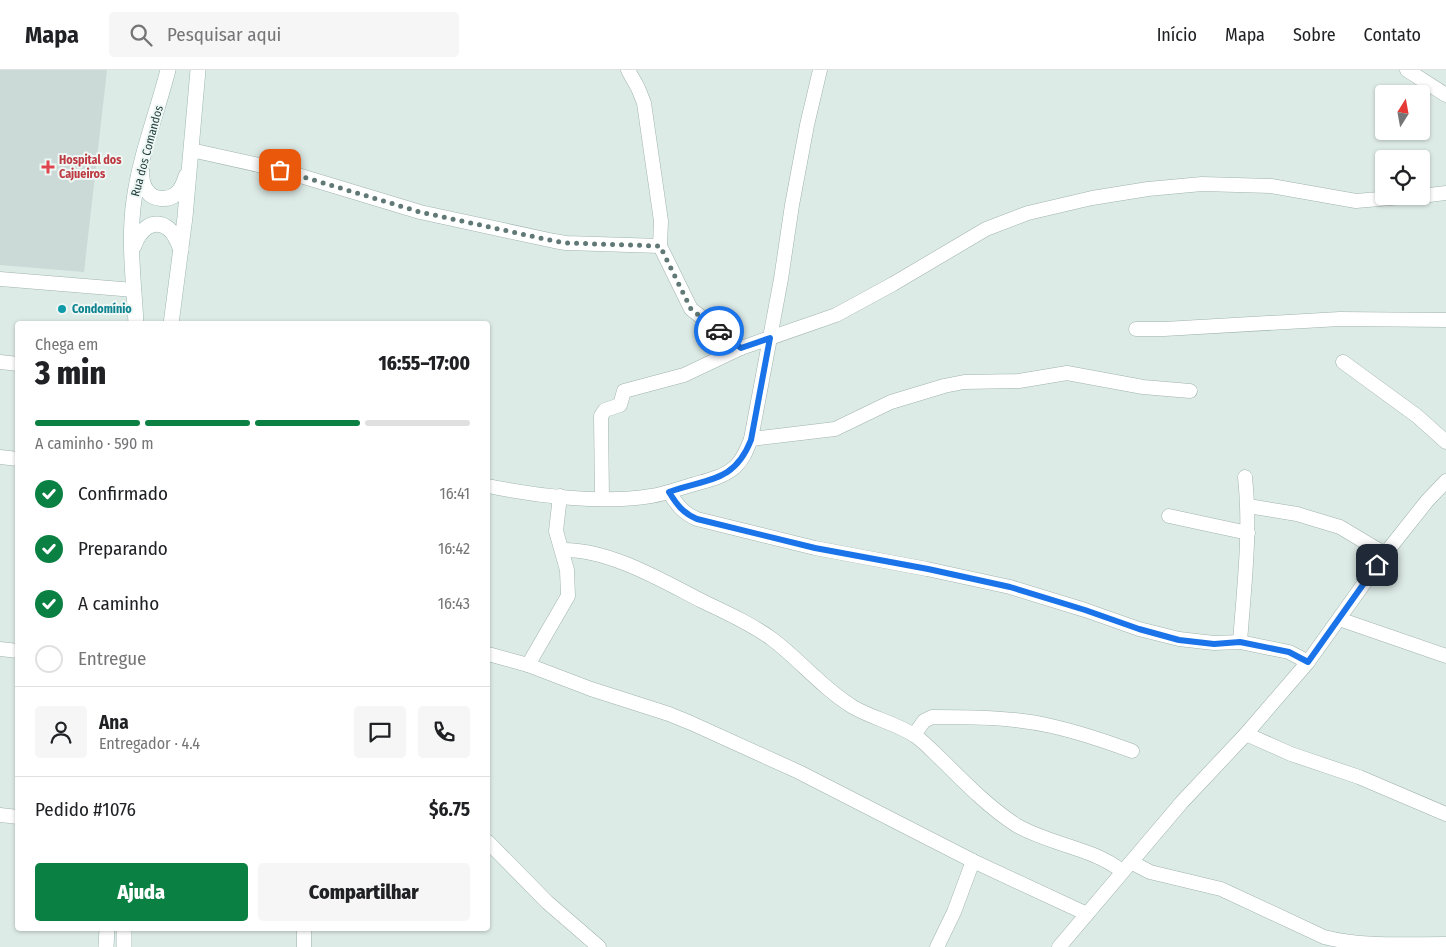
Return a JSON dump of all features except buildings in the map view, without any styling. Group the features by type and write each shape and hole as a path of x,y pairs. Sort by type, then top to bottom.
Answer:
{"main road":[{"name":"Rua dos Comandos","path":"136,321 132,250 133,209 142,160 168,70"},
{"path":"171,321 181,251 198,70"},
{"path":"142,160 142,176 146,191 151,196 159,199 168,199 175,196 180,190 189,169"},
{"path":"132,250 137,236 142,230 147,226 155,224 163,225 170,229 181,251"},
{"path":"106,947 107,931"},
{"path":"124,931 124,947"}],"street":[{"path":"628,70 644,103 660,211 662,233 660,246 691,309 741,348"},
{"path":"490,486 560,496 632,498 669,492 726,474 745,455 751,440 792,204 820,70"},
{"path":"1407,70 1446,95"},
{"path":"191,150 280,170 420,212 554,241 660,246"},
{"path":"602,498 601,416 603,412 620,404 624,391 684,375 741,348 836,315 986,229 1028,213 1083,200 1148,189 1202,184 1271,186 1356,201 1375,199"},
{"path":"1430,195 1446,193"},
{"path":"0,279 134,290"},
{"path":"1136,329 1340,320 1446,320"},
{"path":"0,362 15,364"},
{"path":"1343,362 1417,416 1446,442"},
{"path":"751,440 834,428 891,402 964,382 1018,380 1067,374 1143,387 1190,391"},
{"path":"0,457 15,458"},
{"path":"1240,642 1248,533 1245,477"},
{"path":"1059,947 1182,802 1246,734 1308,662 1385,554 1427,501 1446,481"},
{"path":"669,492 678,508 697,519 815,548 928,569 1010,587 1179,640 1214,644 1240,642 1289,652 1308,662"},
{"path":"528,665 568,596 567,570 556,531 560,496"},
{"path":"1248,506 1297,514 1340,527 1385,554"},
{"path":"1169,516 1248,533"},
{"path":"562,550 573,549 612,558 729,614 771,638 833,693 854,708 914,734 995,810 1039,837 1087,851 1127,867 1221,889 1324,938 1335,941 1387,945 1446,944"},
{"path":"1339,619 1446,656"},
{"path":"0,649 15,651"},
{"path":"490,655 528,665 691,723 799,772 973,861 1087,914"},
{"path":"914,734 924,721 932,716 994,719 1050,726 1095,738 1132,751"},
{"path":"1246,734 1291,754 1359,778 1446,814"},
{"path":"0,815 15,817"},
{"path":"490,844 547,902 599,947"},
{"path":"937,947 954,912 973,861"},
{"path":"304,931 304,947"}],"shaded area":[{"name":"Hospital dos Cajueiros","path":"0,70 107,70 84,272 0,265"}],"way so far":[{"path":"280,170 406,209 554,241 660,246 691,309 719,331"}],"place":[{"name":"Hospital dos Cajueiros","path":"48,167"},
{"name":"Condomínio","path":"62,309"}],"route":[{"path":"719,331 741,348 770,338 751,440 745,455 726,474 669,492 678,508 697,519 815,548 928,569 1010,587 1179,640 1214,644 1240,642 1289,652 1308,662 1377,565"}]}
